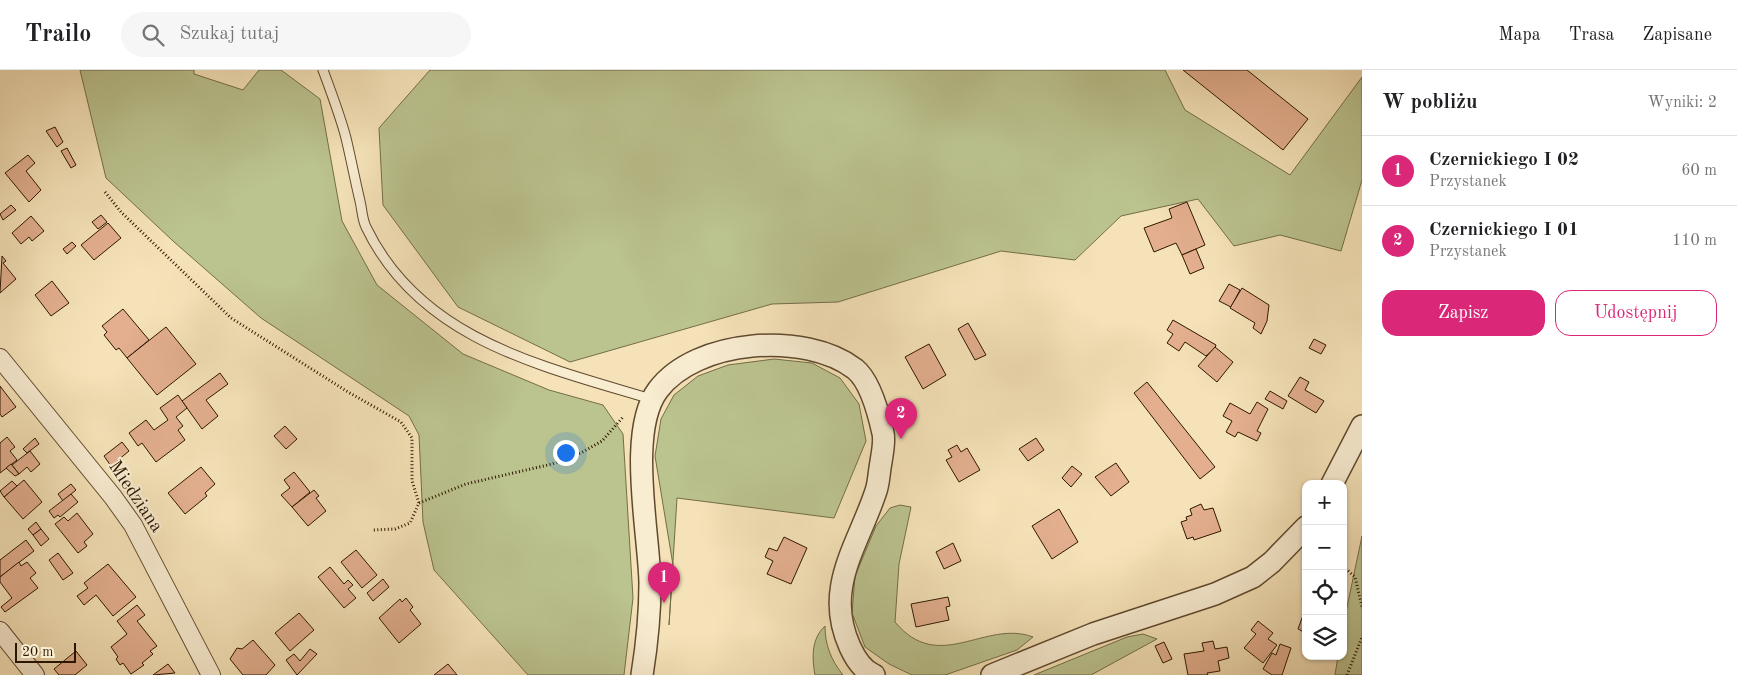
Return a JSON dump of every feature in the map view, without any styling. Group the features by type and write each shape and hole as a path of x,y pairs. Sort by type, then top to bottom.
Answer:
{"street":[{"path":"642,675 649,632 650,598 641,450 645,421 642,396 692,361 735,349 764,345 803,348 834,358 856,370 872,394 884,436 877,489 843,570 840,605 844,633 856,658 874,675"},
{"name":"Miedziana","path":"0,358 113,497 133,525 212,675"},
{"path":"1334,480 1362,426"},
{"path":"992,675 1093,634 1215,594 1253,576 1272,562 1302,531"},
{"path":"0,631 35,675"}],"lane":[{"path":"323,70 345,135 365,225 382,255 406,287 434,311 476,337 540,367 642,396"}],"path":[{"path":"105,192 121,212 231,318 348,392 401,422 412,438 412,481 420,503"},
{"path":"373,530 395,529 410,523 420,503 466,484 552,464 581,453 602,441 642,396"},
{"path":"1347,570 1355,577 1362,607"},
{"path":"1347,675 1362,637"}],"green space":[{"path":"80,70 194,70 194,74 243,90 259,70 281,70 320,99 342,221 377,285 463,354 549,390 603,405 623,434 633,598 624,675 528,675 434,570 423,522 419,435 409,416 261,318 173,241 106,178"},
{"path":"430,70 1165,70 1185,110 1290,175 1362,77 1362,180 1341,251 1280,235 1234,246 1198,199 1121,216 1075,260 1001,251 838,302 772,304 570,362 458,307 383,205 379,128"},
{"path":"774,359 812,363 840,378 859,404 866,441 834,518 677,498 673,564 655,456 661,419 674,395 698,376 728,365"},
{"path":"900,505 911,507 899,564 895,622 912,637 928,644 962,643 1015,633 1033,637 1017,650 945,675 912,675 889,664 865,647 852,613 855,576 876,526 890,508"},
{"path":"1362,536 1362,675 1335,675 1337,660 1347,660 1347,607"},
{"path":"825,626 829,652 843,675 815,675 813,655 815,643 820,631"},
{"path":"1143,634 1157,639 1091,675 1034,675 1127,637"}],"building":[{"path":"1183,70 1247,70 1308,119 1283,150"},
{"path":"55,127 63,142 57,147 46,131"},
{"path":"67,148 76,165 71,168 61,151"},
{"path":"28,155 35,163 26,171 41,190 29,202 5,173"},
{"path":"1187,202 1205,245 1182,255 1176,243 1154,252 1144,228 1172,218 1169,209"},
{"path":"11,205 16,210 3,220 0,214"},
{"path":"101,215 107,222 98,229 92,222"},
{"path":"31,216 44,231 32,241 29,237 21,244 12,233"},
{"path":"108,223 121,238 94,260 81,245"},
{"path":"72,242 76,246 67,254 63,249"},
{"path":"1196,249 1204,268 1190,274 1182,255"},
{"path":"2,256 6,261 3,263 16,279 0,293"},
{"path":"52,281 69,303 51,316 35,295"},
{"path":"1229,284 1240,290 1231,307 1219,301"},
{"path":"1242,288 1269,305 1267,321 1261,334 1253,328 1255,323 1230,308"},
{"path":"123,309 149,340 127,358 119,348 116,350 104,335 107,332 102,326"},
{"path":"1173,320 1216,345 1215,348 1206,356 1185,342 1179,351 1167,343 1173,334 1167,330"},
{"path":"968,323 986,355 975,360 958,329"},
{"path":"166,327 196,364 157,395 127,358"},
{"path":"1314,339 1326,345 1321,354 1309,348"},
{"path":"929,344 946,375 923,389 905,357"},
{"path":"1215,347 1233,362 1217,382 1198,366"},
{"path":"220,373 228,384 206,400 218,416 202,429 182,401"},
{"path":"1300,377 1309,382 1305,390 1324,401 1316,413 1288,396"},
{"path":"1147,382 1215,467 1200,479 1134,393"},
{"path":"0,386 16,407 2,417 0,414"},
{"path":"1270,391 1287,401 1283,409 1265,399"},
{"path":"178,395 187,408 176,417 183,426 178,430 185,440 156,462 142,443 138,446 129,433 146,420 154,430 168,420 160,408"},
{"path":"1257,402 1268,409 1257,431 1261,433 1257,441 1238,432 1235,437 1226,432 1232,421 1223,416 1230,403 1250,414"},
{"path":"285,426 297,439 286,449 274,436"},
{"path":"7,437 15,447 10,451 17,460 0,473 0,443"},
{"path":"35,438 39,444 27,453 23,449"},
{"path":"1036,438 1044,450 1028,461 1019,449"},
{"path":"122,442 129,451 111,466 104,456"},
{"path":"957,445 961,452 967,448 980,470 959,482 946,460 952,457 948,450"},
{"path":"30,451 40,464 31,472 27,467 19,474 12,465"},
{"path":"1116,463 1129,482 1111,496 1095,477"},
{"path":"11,464 19,474 15,476 6,468"},
{"path":"1072,466 1082,474 1071,487 1062,478"},
{"path":"201,467 215,484 205,493 207,496 185,514 168,493"},
{"path":"294,472 310,492 292,507 281,495 290,488 284,480"},
{"path":"24,480 42,502 23,519 4,497"},
{"path":"12,481 17,486 4,497 0,491"},
{"path":"71,484 76,490 63,501 58,494"},
{"path":"314,490 319,496 316,498 326,511 308,526 292,507"},
{"path":"71,494 78,502 60,517 58,515 54,518 49,511"},
{"path":"1201,504 1204,510 1213,508 1221,531 1194,540 1193,537 1187,539 1181,522 1187,520 1186,517 1192,515 1190,509"},
{"path":"1059,509 1078,542 1052,559 1032,526"},
{"path":"77,513 93,534 84,542 87,546 78,553 55,524 64,517 68,521"},
{"path":"36,522 41,529 33,535 28,529"},
{"path":"41,529 49,539 41,546 33,535"},
{"path":"784,537 807,548 791,584 767,574 773,561 765,557 769,548 777,551"},
{"path":"26,540 34,551 0,577 0,560"},
{"path":"953,543 961,561 944,569 936,552"},
{"path":"356,550 377,575 362,588 341,562"},
{"path":"58,553 73,573 63,580 49,560"},
{"path":"19,562 21,566 27,562 36,573 30,578 38,588 5,612 1,607 12,598 0,582 0,577"},
{"path":"108,564 136,597 113,616 96,595 84,605 77,596 88,588 84,583"},
{"path":"330,567 344,584 348,580 353,585 348,589 356,598 344,608 318,577"},
{"path":"383,579 389,587 373,601 367,593"},
{"path":"948,597 950,606 946,607 949,620 916,627 911,604"},
{"path":"406,598 413,607 410,610 421,624 399,643 379,618 400,599 402,602"},
{"path":"137,605 145,615 137,621 157,646 150,651 153,654 142,663 144,665 131,674 123,663 120,665 116,659 118,657 111,647 127,634 117,621"},
{"path":"299,613 314,630 290,651 275,633"},
{"path":"1302,618 1302,631 1298,629"},
{"path":"1258,621 1273,633 1268,639 1277,645 1263,663 1244,648 1256,634 1251,630"},
{"path":"253,640 275,665 266,675 243,675 230,659 237,648 242,649"},
{"path":"1213,641 1215,649 1227,647 1229,658 1218,661 1220,671 1207,673 1208,675 1188,675 1184,654 1204,651 1202,643"},
{"path":"1164,642 1172,659 1163,663 1155,646"},
{"path":"1280,644 1291,648 1282,675 1272,675 1263,669 1272,653 1276,655"},
{"path":"310,649 317,654 297,675 286,660 294,654 300,661"},
{"path":"76,651 87,665 75,675 59,675 54,669"},
{"path":"168,664 175,673 153,675"},
{"path":"448,664 457,675 434,675"}],"place":[{"name":"Czernickiego I 01","path":"901,439"},
{"name":"Czernickiego I 02","path":"664,603"}]}
